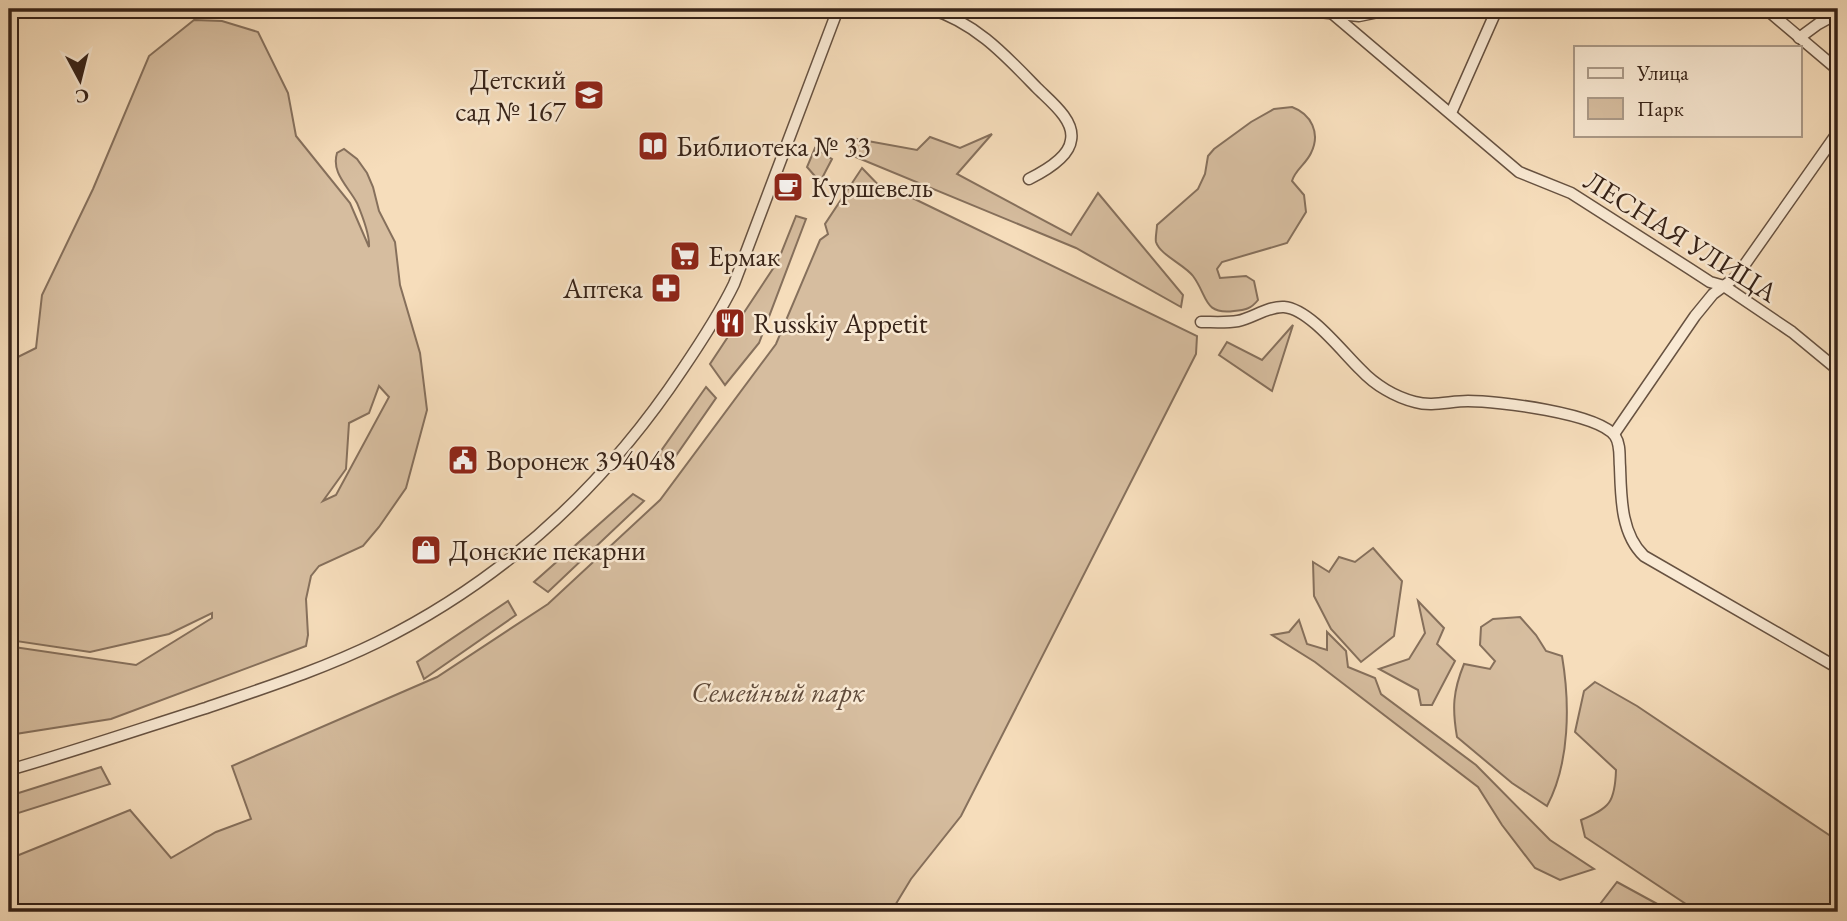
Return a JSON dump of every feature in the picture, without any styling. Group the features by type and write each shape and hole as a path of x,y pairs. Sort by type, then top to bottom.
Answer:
{"street":[{"path":"9,770 302,676 379,642 432,613 470,588 546,531 578,501 642,426 717,318 734,284 838,9"},
{"path":"930,9 968,26 996,45 1062,114 1072,134 1071,143 1064,154 1029,179"},
{"path":"1289,9 1359,16 1393,9"},
{"path":"1451,113 1497,9"},
{"path":"1766,9 1838,70"},
{"path":"1799,38 1838,13"},
{"name":"ЛЕСНАЯ УЛИЦА","path":"1334,15 1519,172 1571,193 1710,282 1724,286 1793,332 1838,370"},
{"path":"1614,434 1695,316 1713,294 1736,277 1838,132"},
{"path":"1201,323 1239,321 1285,307 1301,313 1338,345 1362,372 1390,393 1416,403 1468,401 1525,406 1585,419 1614,434 1619,446 1624,510 1629,535 1635,547 1644,556 1838,668"}],"green space":[{"path":"194,20 222,21 258,32 288,93 296,136 350,203 369,247 367,231 357,203 338,173 337,153 344,149 357,159 367,173 379,211 395,242 400,285 420,353 427,410 406,488 379,527 363,546 319,566 311,576 306,599 306,646 111,719 9,735 9,648 136,665 212,618 212,613 169,634 90,652 9,640 9,359 36,348 42,295 93,189 149,56","holes":["379,386 389,397 336,495 323,501 346,469 349,423 369,413"]},
{"path":"1292,107 1309,119 1315,138 1311,153 1292,181 1304,195 1306,212 1287,243 1222,262 1217,269 1220,278 1246,276 1254,281 1258,300 1245,309 1217,310 1208,303 1193,276 1158,247 1157,225 1198,189 1205,174 1208,156 1214,149 1274,109"},
{"path":"992,134 957,174 1071,235 1098,193 1183,295 1181,307 1076,248 851,155 851,138 917,150 930,137 960,148"},
{"path":"815,148 832,159 820,182 807,167"},
{"name":"Семейный парк","path":"862,168 889,196 898,191 1197,336 1196,354 961,816 911,879 891,912 9,912 9,859 130,810 171,858 216,832 251,819 232,766 437,677 548,604 660,500 776,344 820,240 828,234 825,224"},
{"path":"796,216 806,219 759,343 725,385 710,364 778,261"},
{"path":"1293,325 1272,391 1219,355 1227,342 1262,360"},
{"path":"706,387 716,398 666,470 656,458"},
{"path":"633,494 644,501 548,592 534,582"},
{"path":"1373,548 1402,581 1394,636 1361,662 1331,629 1314,596 1313,562 1329,572 1339,557 1355,562"},
{"path":"508,601 516,615 424,679 417,662"},
{"path":"1418,601 1444,628 1437,644 1455,661 1432,705 1421,705 1418,690 1379,669 1409,659 1425,633"},
{"path":"1520,617 1546,651 1562,656 1567,713 1564,752 1555,789 1547,806 1512,783 1457,737 1455,727 1456,691 1464,664 1490,669 1495,661 1480,645 1481,627 1493,619"},
{"path":"1299,620 1307,644 1327,650 1327,632 1346,651 1348,667 1375,678 1381,694 1476,765 1550,840 1594,869 1560,880 1535,868 1502,825 1478,787 1315,662 1272,635 1289,632"},
{"path":"1595,682 1637,706 1838,841 1838,912 1698,912 1585,837 1581,820 1599,812 1609,802 1614,790 1616,770 1575,732 1584,691"},
{"path":"101,767 110,784 9,816 9,796"},
{"path":"1617,882 1672,912 1594,912"}],"place":[{"name":"Детский сад № 167","path":"589,95"},
{"name":"Библиотека № 33","path":"653,146"},
{"name":"Куршевель","path":"788,187"},
{"name":"Ермак","path":"685,256"},
{"name":"Аптека","path":"666,288"},
{"name":"Russkiy Appetit","path":"730,323"},
{"name":"Воронеж 394048","path":"463,460"},
{"name":"Донские пекарни","path":"426,550"}]}
